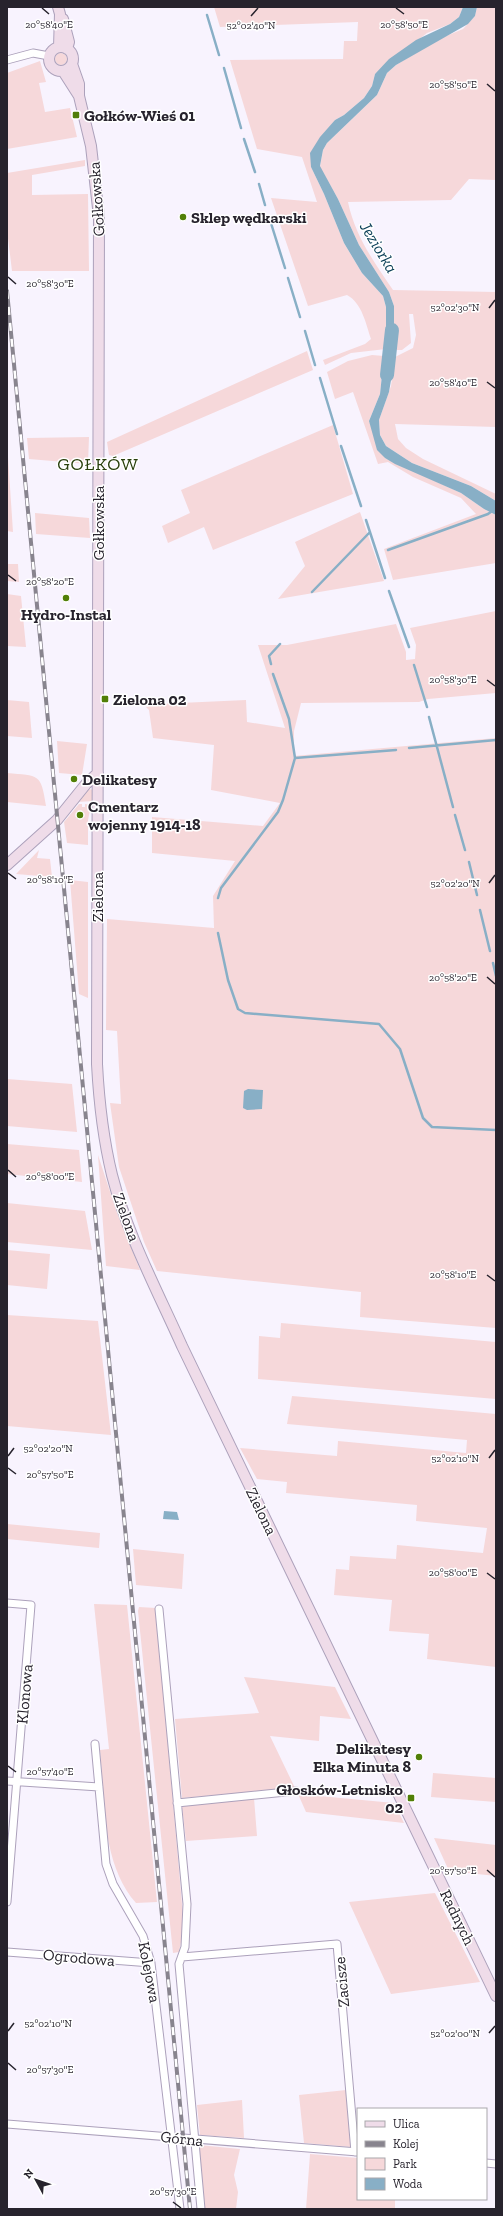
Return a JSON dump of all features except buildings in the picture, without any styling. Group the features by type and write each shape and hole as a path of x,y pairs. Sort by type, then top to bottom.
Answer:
{"street":[{"path":"49,56 52,67 63,71 72,64 72,56 63,48 59,11"},
{"path":"49,56 54,49 63,48"},
{"path":"7,60 33,53 49,56"},
{"name":"Gołkowska","path":"72,64 79,84 79,96 91,146 99,217 98,773"},
{"name":"Gołkowska","path":"63,71 79,96"},
{"path":"7,865 54,824 86,784 98,773"},
{"name":"Zielona","path":"98,773 97,1064 100,1115 112,1175 124,1214 182,1346 316,1622"},
{"name":"Klonowa","path":"7,1603 31,1605 7,1902"},
{"name":"Kolejowa","path":"159,1609 187,1904 185,1947 179,1964 201,2209"},
{"name":"Radnych","path":"316,1622 496,1996"},
{"name":"Kolejowa","path":"95,1744 106,1864 113,1884 143,1936 151,1963 180,2209"},
{"path":"7,1781 99,1787"},
{"path":"177,1803 296,1791"},
{"name":"Zacisze","path":"182,1957 337,1944 357,2152"},
{"name":"Ogrodowa","path":"7,1952 151,1963"},
{"name":"Górna","path":"7,2124 357,2152"}],"green space":[{"path":"214,7 463,7 459,17 450,24 427,33 375,74 372,86 364,98 344,115 335,120 311,167 344,243 362,273 383,296 386,307 386,349 351,353 325,365 323,360 365,344 371,339 360,308 347,295 308,306 271,198 317,202 302,157 257,149 230,60 343,59 344,41 357,41 358,22 220,27"},
{"path":"477,7 496,7 496,180 469,179 451,200 348,202 360,237 372,259 393,290 496,292 496,427 395,424 398,439 406,448 423,459 496,494 496,501 471,486 412,463 386,446 380,435 379,420 391,386 395,357 413,348 416,335 413,314 409,314 411,343 402,350 394,350 394,306 389,292 359,245 338,199 320,167 323,150 327,143 377,95 387,73 396,65 439,39 463,29 475,16"},
{"path":"59,53 63,53 67,59 63,65 59,65 55,61 55,57"},
{"path":"40,61 46,82 39,83 45,112 70,108 77,137 7,149 7,73"},
{"path":"85,160 85,166 32,175 32,195 88,194 89,271 12,271 7,230 7,173"},
{"path":"307,351 313,370 113,456 109,455 107,442"},
{"path":"372,355 384,356 380,394 369,421 385,458 461,493 484,509 496,515 496,563 393,580 384,549 476,514 461,498 413,477 388,462 378,464 353,392 335,399 327,372 348,361"},
{"path":"333,425 353,494 213,550 204,527 168,543 162,526 190,513 181,490"},
{"path":"89,437 88,464 29,459 27,438"},
{"path":"7,453 8,457 13,532 7,531"},
{"path":"360,512 384,581 278,599 305,566 295,542"},
{"path":"35,513 89,518 90,538 36,534"},
{"path":"7,564 18,564 19,582 7,581"},
{"path":"7,594 21,596 26,647 7,646"},
{"path":"496,611 496,693 428,699 419,702 301,703 294,731 294,756 496,738 496,1328 360,1317 361,1292 157,1271 144,1242 119,1167 110,1103 121,1104 117,1031 106,1030 107,919 214,928 213,896 235,861 152,853 152,817 263,826 280,803 211,790 214,745 153,738 149,710 146,707 158,704 246,700 247,722 285,728 258,645 287,645 396,624 406,652 406,660 415,659 416,645 410,628"},
{"path":"7,700 29,702 32,738 7,736"},
{"path":"57,741 87,744 82,775 59,773"},
{"path":"7,773 37,778 42,787 46,806 7,802"},
{"path":"88,789 94,790 94,801 77,802"},
{"path":"79,804 82,804 82,807 85,807 85,804 91,805 88,820 88,845 67,843 64,822"},
{"path":"39,850 37,858 50,859 52,877 16,874"},
{"path":"70,880 88,882 88,998 79,994"},
{"path":"7,1079 72,1084 77,1132 7,1126"},
{"path":"7,1144 79,1150 82,1182 7,1174"},
{"path":"98,1155 117,1213 140,1270 106,1266"},
{"path":"7,1203 85,1211 92,1250 7,1242"},
{"path":"7,1250 50,1254 47,1289 7,1285"},
{"path":"7,1315 98,1321 111,1435 7,1426"},
{"path":"281,1323 496,1342 496,1399 258,1379 259,1336 280,1338"},
{"path":"292,1396 496,1414 496,1667 427,1659 429,1634 389,1631 392,1600 334,1595 336,1569 349,1570 350,1556 396,1559 397,1545 483,1553 487,1528 416,1521 417,1505 286,1493 287,1482 257,1479 240,1448 337,1456 338,1441 466,1453 467,1440 287,1424"},
{"path":"7,1524 100,1533 99,1548 7,1539"},
{"path":"133,1549 184,1554 182,1589 136,1585"},
{"path":"94,1604 127,1605 157,1902 136,1903 125,1887 116,1869 111,1850 104,1810 100,1750 109,1749"},
{"path":"139,1607 156,1608 184,1927 179,1952 173,1953 138,1611"},
{"path":"244,1677 335,1687 351,1719 320,1716 319,1741 270,1736 295,1788 182,1798 175,1719 259,1713"},
{"path":"433,1773 496,1778 496,1802 431,1797"},
{"path":"298,1794 394,1803 404,1823 306,1812"},
{"path":"254,1798 257,1836 186,1841 182,1806"},
{"path":"434,1838 496,1845 496,1876 449,1871"},
{"path":"435,1893 480,1982 391,1994 349,1902"},
{"path":"346,2090 351,2147 304,2143 299,2095"},
{"path":"242,2100 244,2138 200,2135 197,2105"},
{"path":"199,2145 240,2149 234,2175 238,2192 236,2209 205,2209"},
{"path":"310,2154 357,2158 357,2200 395,2200 395,2209 306,2209"}],"water":[{"path":"463,7 477,7 475,16 468,24 396,65 387,73 377,95 327,143 323,150 320,166 338,199 359,245 389,292 394,306 394,350 386,349 386,307 383,296 362,273 344,243 311,167 310,153 320,137 335,120 344,115 364,98 372,86 375,74 389,59 416,40 450,24 459,17"},
{"path":"384,356 395,357 389,392 379,420 380,435 386,446 412,463 471,486 496,501 496,515 484,509 461,493 395,464 385,458 377,450 369,421 380,394"},
{"path":"248,1089 263,1090 262,1109 247,1110 243,1108 244,1091"},
{"path":"164,1511 177,1512 179,1520 163,1519"}],"waterway":[{"path":"207,15 219,55"},
{"path":"224,68 241,128"},
{"path":"244,139 255,172"},
{"path":"259,184 265,205"},
{"path":"270,220 285,268"},
{"path":"288,278 300,317"},
{"name":"Jeziorka","path":"387,375 392,330"},
{"path":"305,331 315,365"},
{"path":"320,378 337,434"},
{"path":"341,446 361,506"},
{"path":"388,550 488,514 496,508"},
{"path":"366,520 385,578"},
{"path":"312,592 370,532"},
{"path":"389,591 409,647"},
{"path":"271,664 269,656 280,644"},
{"path":"414,665 427,707"},
{"path":"273,674 289,719 295,758"},
{"path":"429,717 453,807"},
{"path":"409,748 496,740"},
{"path":"218,898 221,888 278,812 295,758 396,750"},
{"path":"455,815 465,850"},
{"path":"469,862 477,895"},
{"path":"480,910 490,951"},
{"path":"218,933 228,980 238,1009 245,1013 379,1024 400,1049 423,1118 432,1127 496,1130"},
{"path":"493,963 496,976"}],"railway":[{"path":"7,291 190,2209"}],"place":[{"name":"Gołków-Wieś 01","path":"76,115"},
{"name":"Sklep wędkarski","path":"183,217"},
{"name":"Hydro-Instal","path":"66,598"},
{"name":"Zielona 02","path":"105,699"},
{"name":"Delikatesy","path":"74,779"},
{"name":"Cmentarz wojenny 1914-18","path":"80,815"},
{"name":"Delikatesy Elka Minuta 8","path":"419,1757"},
{"name":"Głosków-Letnisko 02","path":"411,1798"}],"district":[{"name":"GOŁKÓW","path":"98,464"}]}
